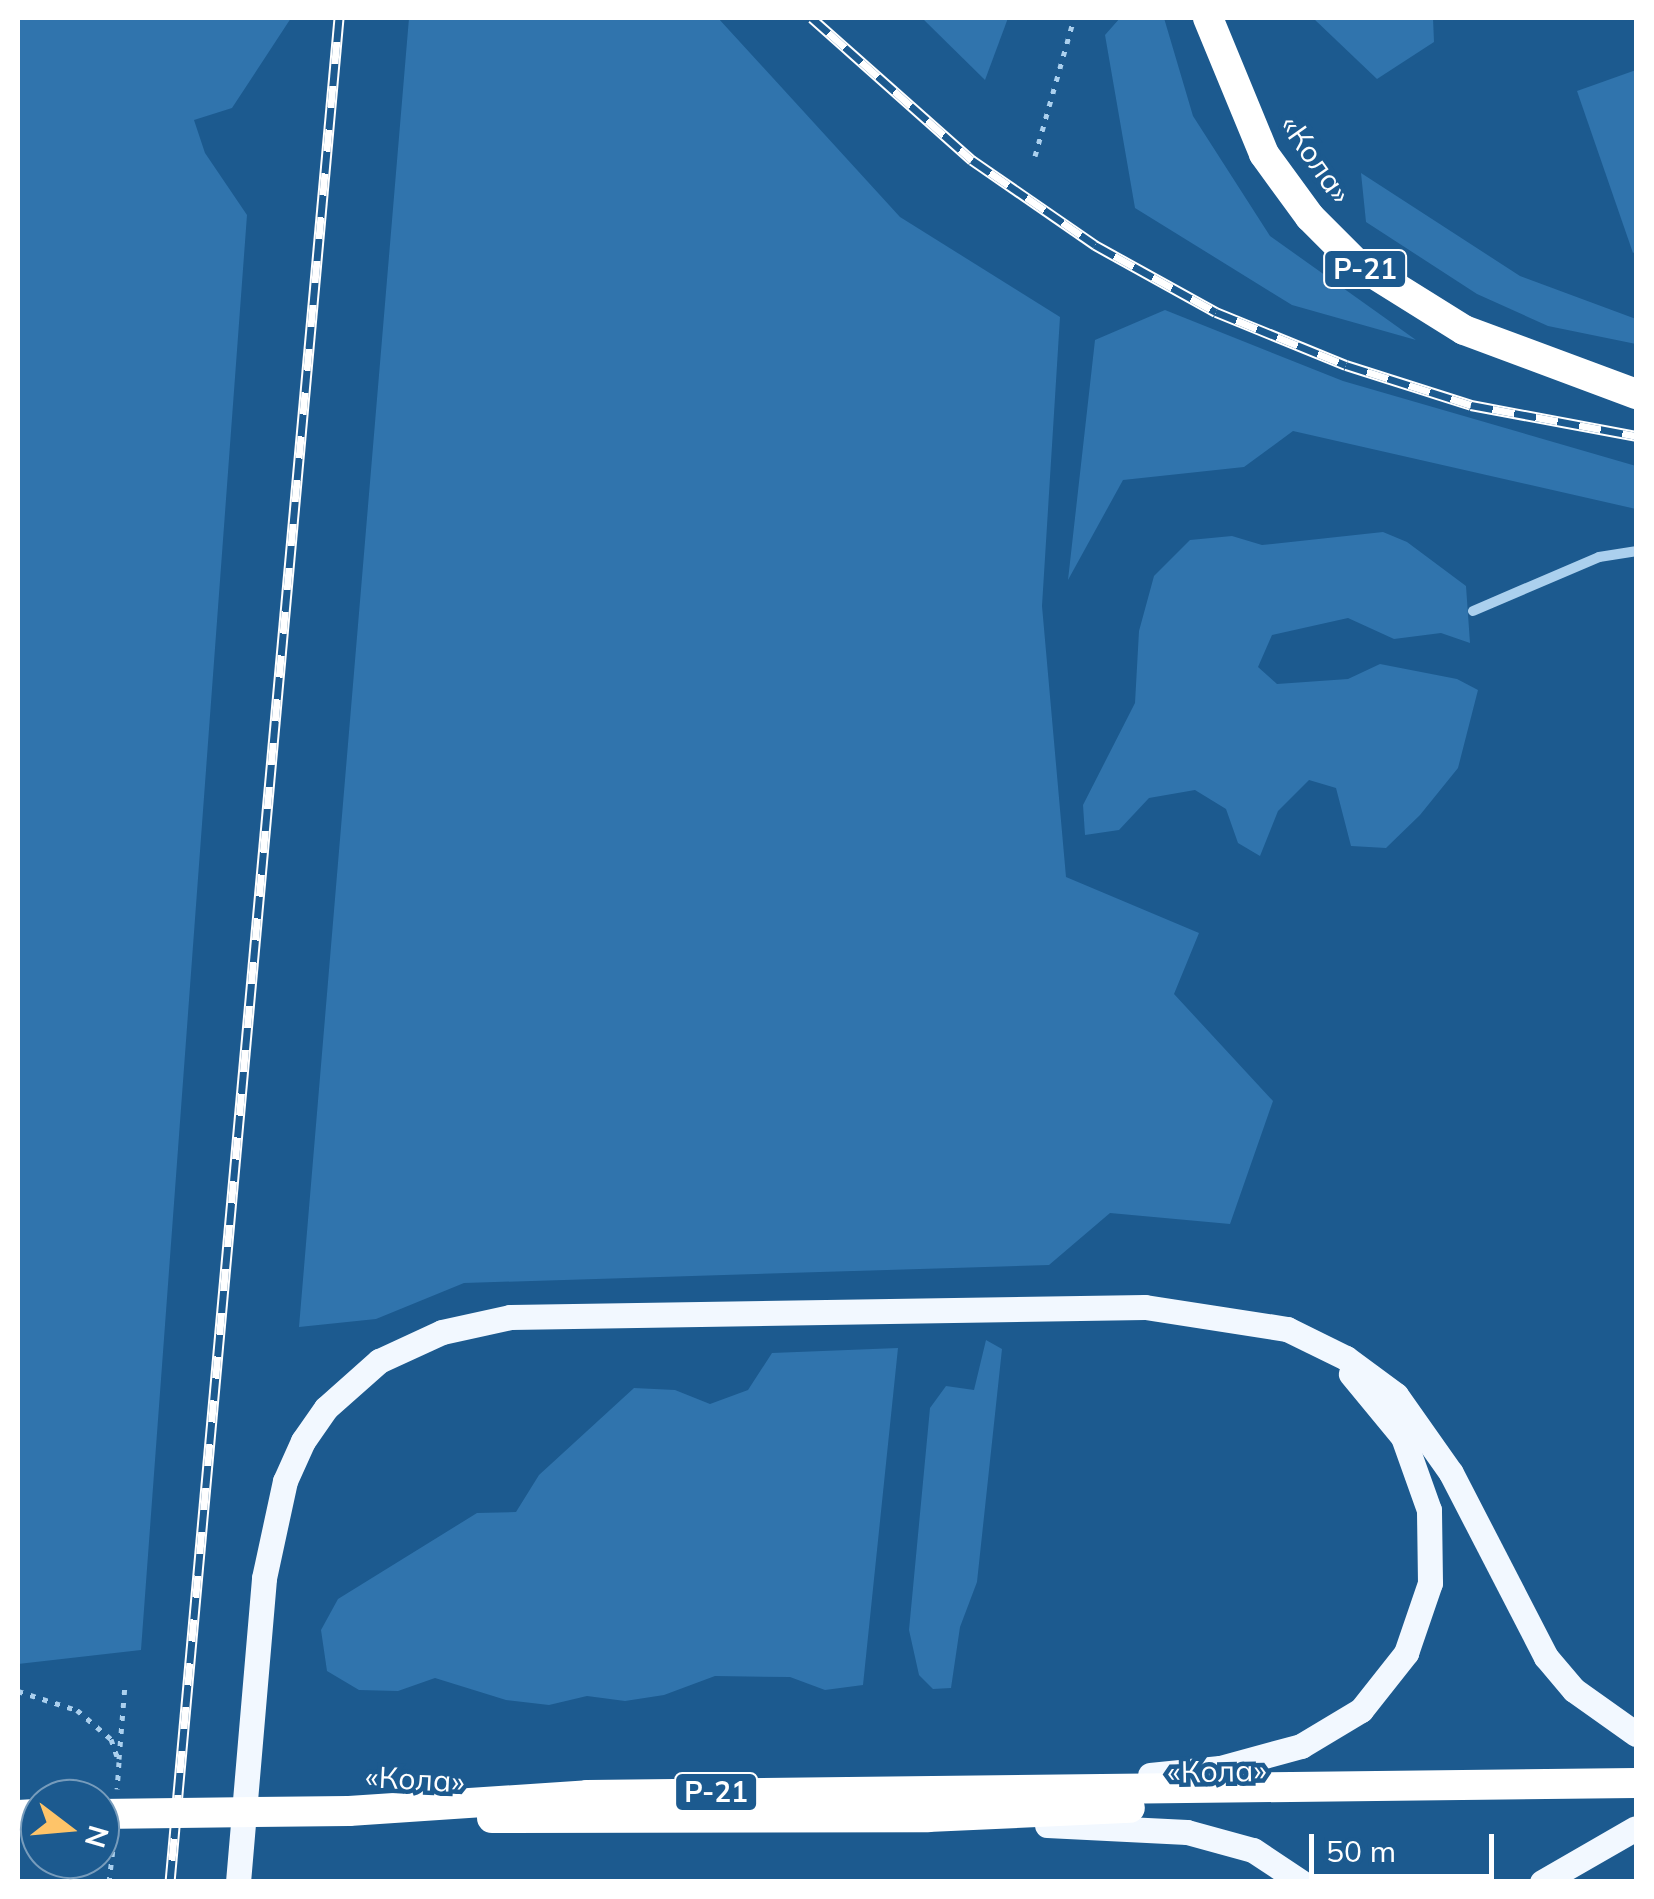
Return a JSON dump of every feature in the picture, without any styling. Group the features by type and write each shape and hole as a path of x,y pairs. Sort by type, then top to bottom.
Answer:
{"highway":[{"name":"«Кола»","path":"1208,18 1264,154 1310,218 1355,262 1464,330 1636,394"},
{"name":"«Кола»","path":"349,1811 587,1794 1636,1783"},
{"name":"«Кола»","path":"349,1811 587,1822 928,1817 966,1810 1636,1798"},
{"name":"Р-21","path":"120,1815 349,1811"}],"main road":[{"path":"238,1882 264,1578 285,1482 326,1408 379,1360 410,1345 510,1318 972,1307 1188,1310 1260,1321 1313,1340 1396,1395 1451,1472 1546,1657 1574,1690 1636,1734"},
{"path":"1083,1786 1118,1776 1220,1768 1301,1746 1361,1710 1406,1653 1430,1583 1434,1548 1418,1470 1379,1405 1313,1340"},
{"path":"928,1817 1187,1832 1253,1850 1301,1882"},
{"path":"1542,1882 1636,1828"}],"street":[{"path":"1474,611 1599,557 1636,551"}],"path":[{"path":"1034,156 1074,18"},
{"path":"116,1779 125,1685"},
{"path":"18,1691 77,1710 111,1739 119,1762"}],"shaded area":[{"path":"18,18 291,18 232,108 194,120 205,153 247,215 141,1650 18,1664"},
{"path":"409,18 718,18 900,217 1060,317 1042,606 1066,877 1199,933 1174,994 1273,1101 1230,1224 1110,1213 1049,1265 464,1283 376,1319 299,1327"},
{"path":"922,18 1008,18 985,80"},
{"path":"1120,18 1164,18 1193,116 1270,236 1416,340 1292,305 1135,208 1105,35"},
{"path":"1313,18 1433,18 1434,42 1377,79"},
{"path":"1636,70 1636,251 1633,253 1577,91"},
{"path":"1361,173 1520,276 1636,319 1636,344 1548,326 1477,294 1366,222"},
{"path":"1165,310 1343,381 1636,466 1636,509 1293,431 1244,467 1123,480 1068,580 1095,340"},
{"path":"1383,532 1407,542 1466,586 1470,643 1441,633 1394,639 1348,618 1272,635 1258,667 1277,684 1348,679 1380,664 1457,679 1478,690 1458,768 1420,815 1386,848 1351,846 1336,788 1309,780 1278,811 1260,856 1238,843 1226,809 1195,790 1149,798 1119,830 1085,835 1083,805 1135,703 1139,631 1154,576 1190,540 1232,536 1262,545"},
{"path":"986,1340 1002,1349 977,1582 960,1627 951,1688 933,1689 919,1675 909,1630 930,1408 946,1386 974,1390"},
{"path":"898,1348 863,1685 825,1690 790,1677 715,1676 664,1695 625,1701 587,1696 549,1705 506,1700 435,1678 398,1691 359,1690 327,1671 321,1630 338,1599 477,1513 516,1512 539,1475 634,1388 675,1390 710,1404 748,1390 772,1353"}],"railway":[{"path":"170,1882 339,18"},
{"path":"812,18 972,160 1095,245 1216,312 1346,365 1471,405 1636,436"}]}
